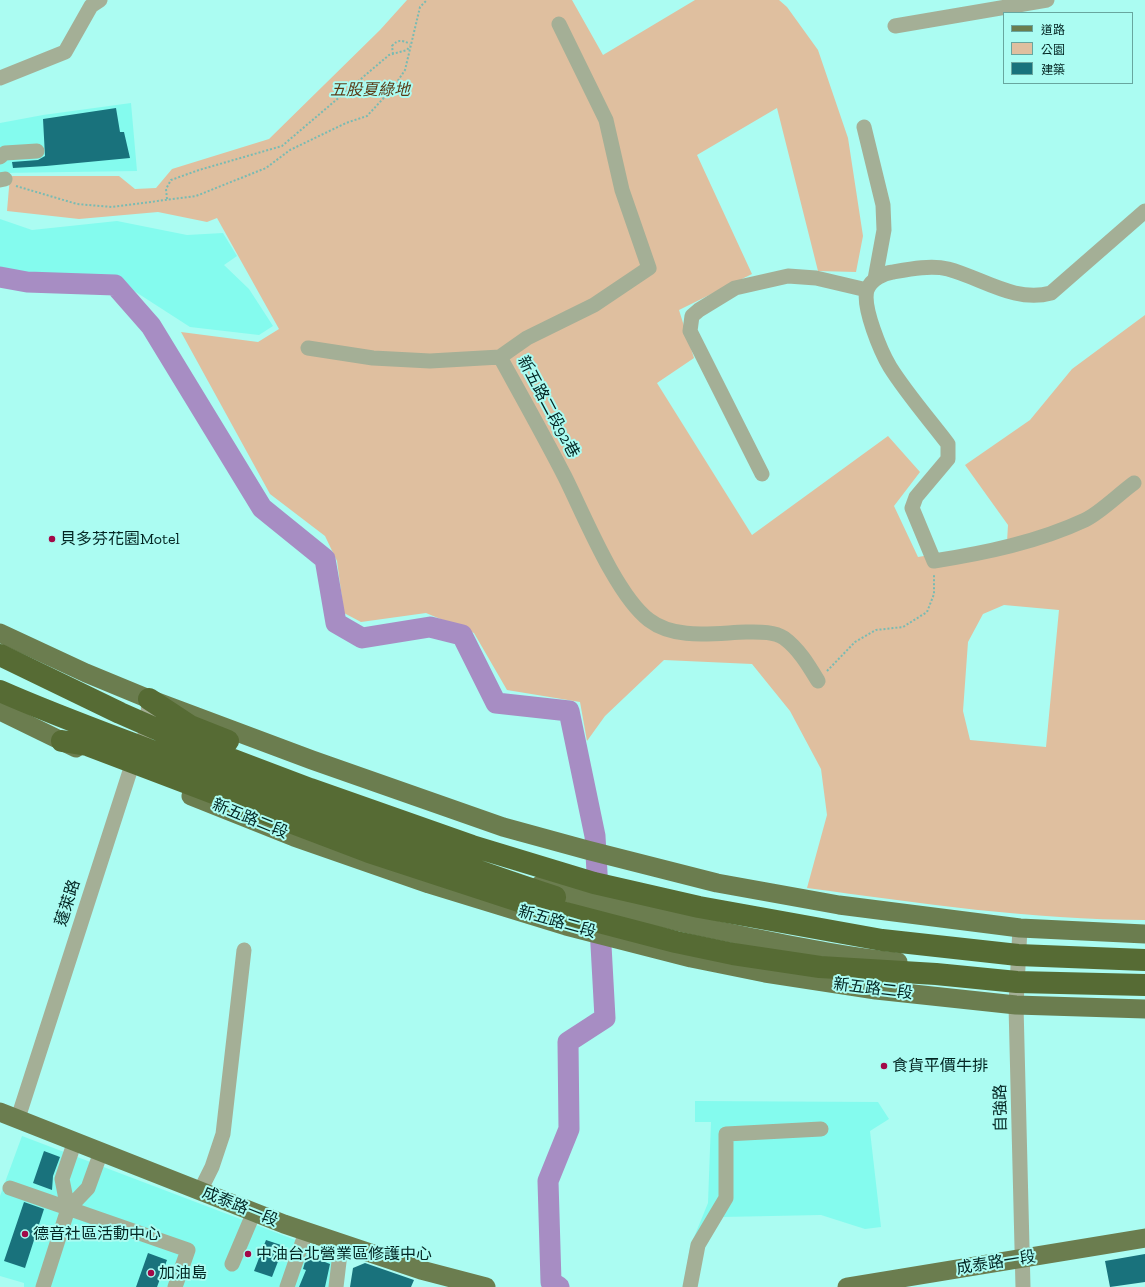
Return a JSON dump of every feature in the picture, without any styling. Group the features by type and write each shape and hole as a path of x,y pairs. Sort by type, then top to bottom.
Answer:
{"highway":[{"path":"0,655 120,713 186,742 310,789 472,846 594,883 700,907 882,940 936,947 1018,954 1145,960"},
{"path":"0,691 44,710 353,826 466,867 590,908 677,931 822,958 936,974"},
{"path":"149,699 190,726 346,787 470,833 560,859 831,925 936,947"},
{"path":"62,741 87,745 132,767 369,852 519,901 676,942 733,954 820,967 936,974 1017,982 1145,985"}],"main road":[{"path":"0,633 86,673 149,699 427,802 503,827 587,850 717,883 831,904 1020,928 1145,934"},
{"name":"新五路二段","path":"0,666 48,695 144,737 467,863 624,910 823,952 879,960 1018,967 1145,979"},
{"name":"新五路二段","path":"0,682 48,695"},
{"path":"0,711 62,741"},
{"name":"新五路二段","path":"144,737 406,829 593,888 720,918 881,947 1018,967 1145,964"},
{"name":"新五路二段","path":"132,767 294,837 429,884 566,926 691,958 765,973 842,985 1016,1005 1145,1009"},
{"path":"717,930 842,985"},
{"name":"成泰路一段","path":"0,1112 341,1245 421,1270 486,1287"},
{"name":"成泰路一段","path":"847,1287 925,1281 1022,1259 1145,1238"}],"street":[{"path":"0,78 65,52 91,6 100,0"},
{"path":"895,26 1047,0"},
{"name":"新五路二段92巷","path":"559,24 606,120 622,190 649,268 594,305 527,338 500,357 564,475 610,567 635,606 649,620 667,630 697,633 763,632 783,638 804,659 818,681"},
{"path":"864,127 883,205 884,230 866,303 878,346 890,368 948,444 948,459 916,497 912,508 934,561 978,554 1028,541 1086,520 1134,483"},
{"path":"0,157 5,154 37,151"},
{"path":"762,474 690,331 692,316 699,310 735,288 788,276 871,284 897,271 918,268 946,268 1020,295 1038,297 1051,293 1145,211"},
{"path":"308,348 373,358 430,360 500,357"},
{"name":"蓬萊路","path":"18,1118 132,767 144,737 149,699"},
{"name":"自強路","path":"1020,928 1016,1005 1023,1287"},
{"path":"200,1191 212,1166 223,1134 244,950"},
{"path":"690,1287 698,1245 726,1198 726,1134 821,1129"},
{"path":"68,1209 62,1179 75,1141"},
{"path":"43,1287 68,1209 88,1188 101,1152"},
{"path":"10,1188 188,1250 175,1287"},
{"path":"232,1264 254,1212"},
{"path":"287,1287 306,1232"},
{"path":"336,1287 341,1245"}],"path":[{"path":"2,180 19,188 77,204 112,208 196,196 266,168 290,150 346,123 367,116 394,88 405,70 420,7 427,0"},
{"path":"393,54 392,46 396,42 402,40 410,45"},
{"path":"167,199 166,189 171,180 199,170 282,146 389,55 407,50 410,45"},
{"path":"818,681 855,642 876,630 903,627 928,612 934,594 934,561"}],"shaded area":[{"path":"131,103 137,171 0,173 0,123 43,115"},
{"path":"0,219 32,230 117,221 187,235 223,233 237,256 224,265 249,289 273,326 259,335 190,327 114,278 19,272 0,267"},
{"path":"695,1101 878,1102 889,1119 870,1131 881,1227 865,1229 821,1215 722,1217 683,1287 690,1247 708,1203 711,1122 695,1122"},
{"path":"22,1136 335,1255 329,1287 24,1287 24,1283 0,1276 0,1196"}],"green space":[{"name":"五股夏綠地","path":"407,0 572,0 603,55 695,0 779,0 787,7 818,50 848,138 863,236 856,272 818,271 777,108 697,155 752,274 679,310 694,358 657,383 752,535 888,436 920,472 894,506 918,557 1007,542 1008,525 965,465 1030,420 1072,369 1145,315 1145,920 1018,914 933,905 807,888 827,815 821,769 790,711 752,664 664,660 605,716 587,741 580,702 507,690 474,633 426,613 361,622 344,613 337,561 325,536 270,494 181,332 258,342 279,329 217,218 207,222 158,212 79,219 7,211 10,176 119,176 135,189 156,188 172,169 269,139 380,30","holes":["1004,605 1059,610 1046,747 970,740 963,711 968,642 983,614"]}],"building":[{"path":"116,108 120,132 124,132 130,158 13,168 12,162 38,160 45,156 43,119"},
{"path":"44,1151 60,1157 53,1176 52,1190 33,1183"},
{"name":"德音社區活動中心","path":"24,1202 44,1209 25,1268 4,1261"},
{"path":"266,1240 284,1246 272,1277 254,1271"},
{"name":"加油島","path":"148,1253 167,1260 157,1287 136,1287"},
{"path":"1145,1254 1145,1282 1110,1287 1105,1261"},
{"path":"307,1255 330,1264 325,1287 299,1287 306,1270 303,1269"},
{"path":"365,1263 414,1280 411,1287 350,1287 353,1268"}],"waterway":[{"path":"0,277 27,282 115,285 151,326 262,508 325,559 336,623 362,638 430,627 462,635 496,703 569,711 595,836 605,1018 568,1042 569,1129 548,1181 551,1282 559,1287"}],"place":[{"name":"貝多芬花園Motel","path":"52,539"},
{"name":"食貨平價牛排","path":"884,1066"},
{"name":"德音社區活動中心","path":"25,1234"},
{"name":"中油台北營業區修護中心","path":"248,1254"},
{"name":"加油島","path":"151,1273"}]}
